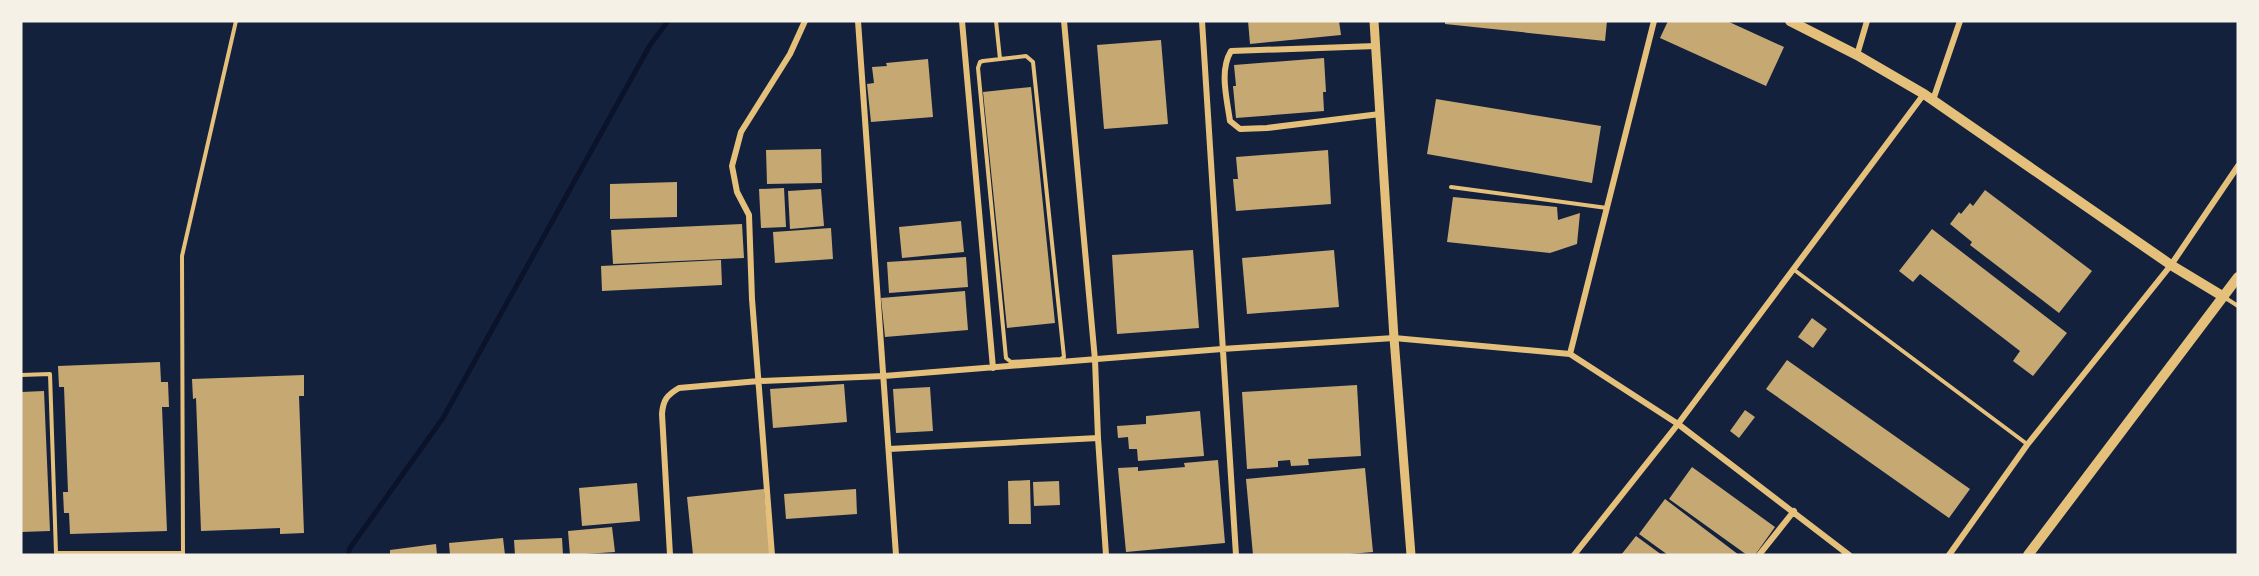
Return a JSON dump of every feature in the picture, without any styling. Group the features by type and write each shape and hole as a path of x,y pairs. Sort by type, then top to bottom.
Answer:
{"main road":[{"path":"1790,21 1857,55 1928,97 2171,265 2224,297"},
{"path":"2028,555 2238,277"}],"street":[{"path":"772,555 752,298 749,215 737,192 732,166 741,132 790,54 806,21"},
{"path":"858,21 895,555"},
{"path":"962,21 993,368"},
{"path":"1064,21 1095,360 1106,555"},
{"path":"1202,21 1236,555"},
{"path":"1374,21 1394,338 1412,555"},
{"path":"1570,354 1654,21"},
{"path":"1857,55 1867,21"},
{"path":"1574,555 1678,424 1793,269 1928,97 1960,21"},
{"path":"1376,46 1231,51 1226,60 1224,73 1230,121 1240,129 1267,128 1380,114"},
{"path":"1949,555 2027,445 2171,265 2238,166"},
{"path":"670,555 663,403 668,394 679,388 759,381 884,376 1222,349 1394,338 1570,354 1678,424 1849,555"},
{"path":"889,449 1098,438"},
{"path":"1759,555 1794,511"}],"lane":[{"path":"21,375 50,374 56,553 183,554 182,256 236,21"},
{"path":"996,21 1000,59"},
{"path":"1026,56 1033,62 1064,355 1060,359 1011,362 1007,360 978,68 980,62 1000,59 1026,56"},
{"path":"1451,187 1607,208"},
{"path":"1793,269 2027,445"},
{"path":"2224,297 2238,306"}],"building":[{"path":"1248,21 1339,21 1341,35 1250,44"},
{"path":"1445,21 1607,21 1605,41 1445,24"},
{"path":"1668,21 1727,21 1784,47 1766,86 1660,38"},
{"path":"1161,40 1168,124 1104,129 1097,45"},
{"path":"1324,58 1326,92 1323,92 1324,111 1236,118 1234,65"},
{"path":"928,59 933,117 871,122 867,84 874,83 872,67 887,66 886,63"},
{"path":"1031,87 1055,323 1007,328 983,92"},
{"path":"1436,99 1601,126 1592,183 1427,154"},
{"path":"821,149 822,183 767,184 766,150"},
{"path":"1328,150 1331,204 1236,211 1233,179 1238,179 1236,157"},
{"path":"677,182 677,217 610,219 610,184"},
{"path":"784,188 786,227 761,228 759,189"},
{"path":"821,189 824,226 790,229 788,191"},
{"path":"1985,190 2092,271 2059,313 1970,245 1972,242 1950,224 1970,203 1973,206"},
{"path":"1453,197 1557,207 1558,220 1580,213 1577,244 1550,253 1447,242"},
{"path":"961,221 964,252 902,258 899,227"},
{"path":"742,224 744,258 613,264 611,230"},
{"path":"831,228 833,259 775,263 773,232"},
{"path":"1932,229 2067,333 2033,376 2013,361 2020,351 1920,274 1913,282 1899,271"},
{"path":"1193,250 1199,328 1117,334 1112,255"},
{"path":"1334,250 1339,307 1247,314 1242,258"},
{"path":"966,257 968,287 889,293 887,262"},
{"path":"721,260 722,285 602,291 601,266"},
{"path":"965,291 968,330 885,337 881,298"},
{"path":"1812,318 1827,329 1813,348 1798,337"},
{"path":"1787,360 1970,489 1949,518 1766,389"},
{"path":"160,362 161,382 168,382 169,407 162,407 167,531 70,534 69,513 64,513 63,492 68,492 64,387 59,387 58,366"},
{"path":"304,375 304,396 299,396 304,533 280,534 280,528 201,531 196,398 193,399 192,379"},
{"path":"844,384 847,422 773,428 770,389"},
{"path":"1357,385 1361,456 1308,459 1309,465 1291,466 1290,460 1278,461 1278,467 1247,469 1242,392"},
{"path":"930,387 933,431 896,433 893,389"},
{"path":"44,391 50,531 21,532 21,392"},
{"path":"1745,410 1755,417 1739,438 1730,431"},
{"path":"1200,411 1204,456 1138,461 1137,449 1129,449 1128,437 1118,438 1117,426 1146,424 1146,416"},
{"path":"1218,460 1225,543 1126,552 1118,468 1138,467 1138,471 1185,467 1184,463"},
{"path":"1692,467 1775,527 1755,555 1747,555 1669,499"},
{"path":"1365,468 1373,552 1338,555 1253,555 1246,479"},
{"path":"1030,480 1031,524 1009,524 1008,481"},
{"path":"1059,481 1060,505 1034,506 1033,482"},
{"path":"637,483 640,521 582,526 579,488"},
{"path":"764,489 770,555 693,555 687,497"},
{"path":"856,489 857,514 786,519 784,494"},
{"path":"1665,499 1739,555 1668,555 1639,534"},
{"path":"612,527 615,552 570,555 568,531"},
{"path":"1636,536 1662,555 1621,555"},
{"path":"503,538 505,555 450,555 449,543"},
{"path":"562,538 563,555 515,555 514,540"},
{"path":"436,544 437,555 390,555 390,550"}],"waterway":[{"path":"348,555 350,548 443,418 650,45 668,21"}]}
